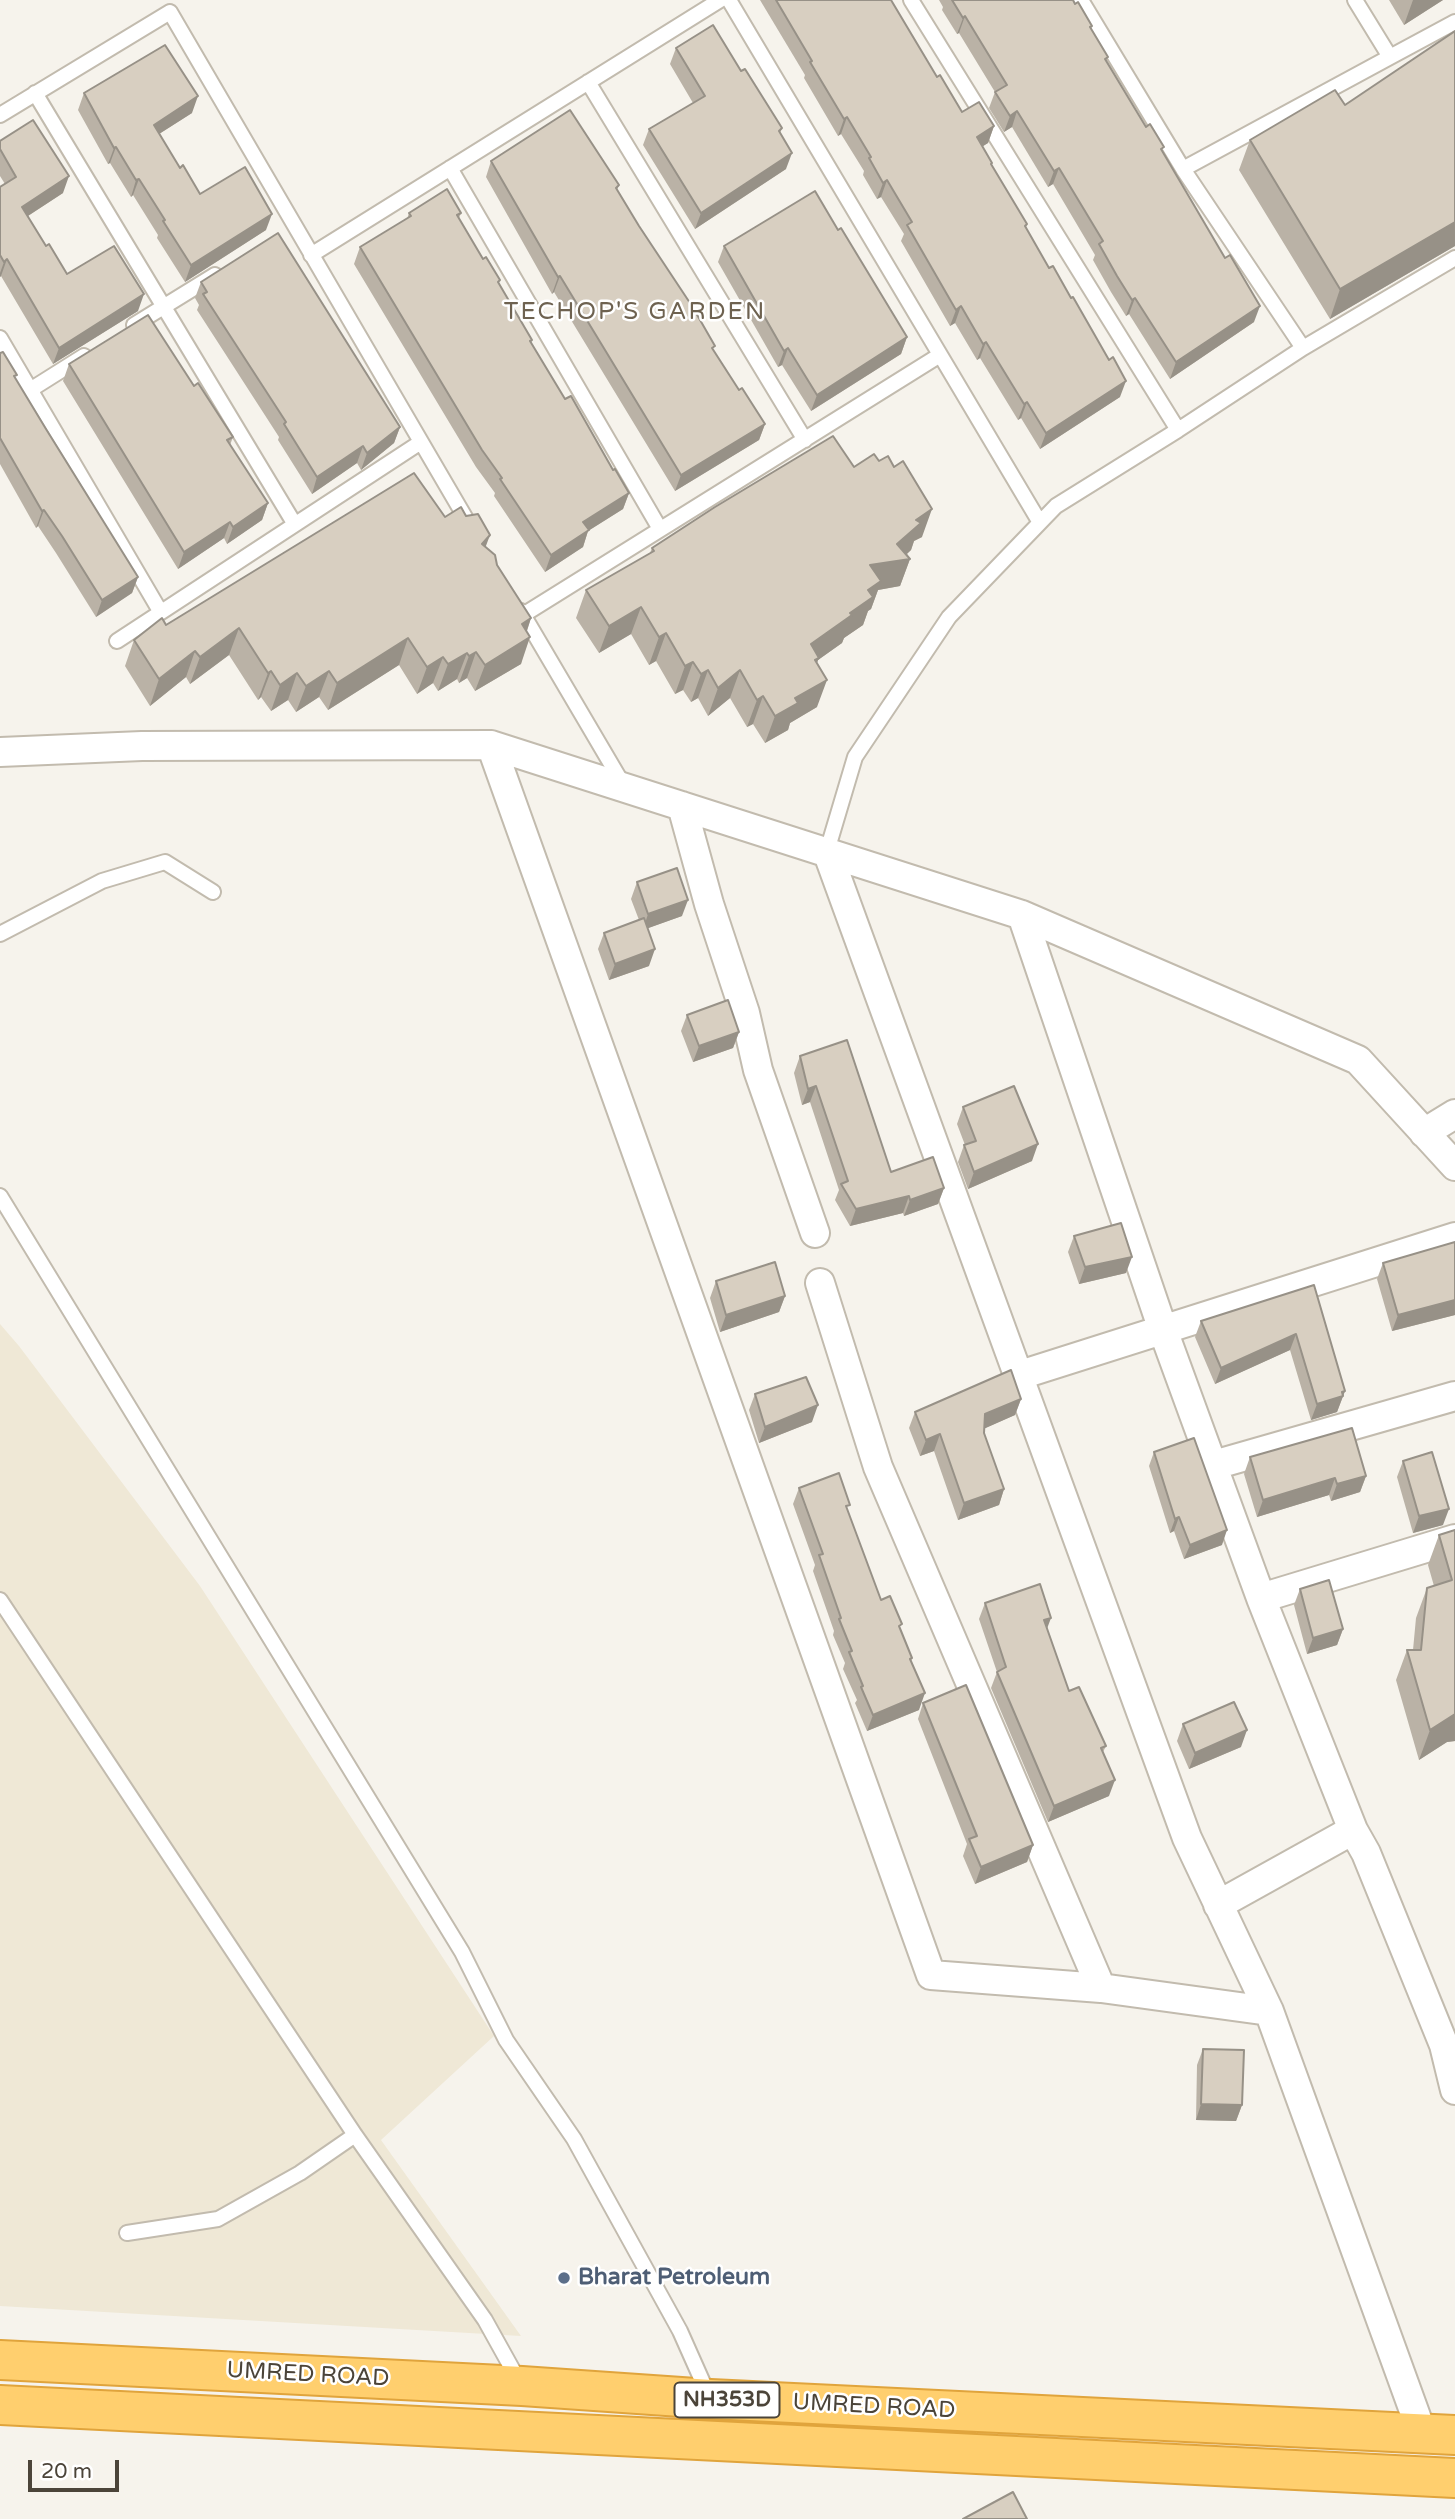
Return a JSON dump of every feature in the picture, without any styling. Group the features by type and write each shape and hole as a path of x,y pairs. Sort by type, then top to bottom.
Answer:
{"highway":[{"name":"UMRED ROAD","path":"0,2360 522,2386 710,2399 1438,2434"},
{"name":"NH353D","path":"0,2405 1455,2478"}],"street":[{"path":"491,745 931,1975 1101,1988 1269,2011"},
{"path":"0,752 142,746 491,745 1022,915 1358,1060 1455,1166"},
{"path":"682,806 709,904 745,1013 758,1070 815,1233"},
{"path":"827,851 1187,1838 1269,2011 1438,2434"},
{"path":"1022,915 1163,1330 1261,1598 1353,1830 1366,1853 1449,2045 1455,2090"},
{"path":"1424,1133 1455,1114"},
{"path":"1017,1376 1455,1237"},
{"path":"820,1283 878,1467 1101,1988"},
{"path":"1214,1465 1455,1396"},
{"path":"1261,1598 1455,1539"},
{"path":"1218,1905 1353,1830"}],"lane":[{"path":"311,255 720,0"},
{"path":"729,0 1039,521"},
{"path":"911,0 1178,430"},
{"path":"1081,0 1183,169 1303,348"},
{"path":"1355,0 1390,57"},
{"path":"0,115 170,12 287,229 311,255 475,534"},
{"path":"1183,169 1455,22"},
{"path":"588,82 804,440"},
{"path":"35,93 294,523"},
{"path":"450,168 660,529"},
{"path":"827,851 855,757 949,617 1039,521 1056,506 1303,348 1455,258"},
{"path":"120,334 223,270"},
{"path":"0,338 160,611"},
{"path":"30,390 97,348"},
{"path":"625,788 520,609 660,529 940,355"},
{"path":"117,640 421,442"},
{"path":"0,934 102,881 165,862 213,892"},
{"path":"0,1196 462,1952 506,2040 574,2139 680,2331 710,2399"},
{"path":"0,1600 355,2135 485,2320 522,2386"},
{"path":"127,2234 218,2219 300,2173 355,2135"}],"shaded area":[{"path":"0,1324 200,1586 494,2036 381,2140 521,2336 0,2306"}],"building":[{"path":"776,0 891,0 937,77 940,75 962,112 979,102 994,126 977,137 1049,268 1053,266 1109,360 1113,357 1126,381 1046,433 1027,402 1024,404 986,342 983,344 961,306 956,310 907,225 912,222 887,180 883,183 869,158 871,157 847,117 844,119"},
{"path":"952,0 1078,2 1108,57 1105,59 1146,127 1150,124 1164,147 1161,149 1225,258 1230,255 1260,306 1176,362 1135,298 1132,300 1117,276 1099,244 1103,241 1059,168 1054,171 1017,111 1010,116 995,92 1007,85 965,16 963,18"},
{"path":"713,25 741,71 745,69 782,128 779,131 792,153 701,213 649,129 705,96 676,48"},
{"path":"1455,31 1455,222 1340,289 1250,140 1335,90 1345,105"},
{"path":"165,45 198,96 154,125 180,168 183,165 200,194 245,167 272,214 191,265 139,179 136,180 116,147 114,148 84,93"},
{"path":"570,110 619,185 616,188 639,226 692,306 715,346 712,348 765,424 681,475 560,276 558,277 491,161"},
{"path":"33,120 69,176 22,207 46,246 49,244 67,274 114,246 144,294 59,348 7,259 4,262 0,255 0,187 16,177 0,149 0,141"},
{"path":"447,189 461,213 457,215 483,259 486,257 500,280 498,282 532,340 530,341 565,399 571,396 629,493 583,522 589,530 551,555 482,450 360,247 411,216 409,213"},
{"path":"815,191 838,230 841,228 907,337 817,395 788,348 784,351 724,246"},
{"path":"278,233 400,427 367,453 363,446 317,477 284,424 286,422 203,294 207,292 201,282"},
{"path":"148,315 194,386 198,383 233,437 227,440 268,503 233,527 230,522 184,552 69,364"},
{"path":"3,352 17,375 14,376 138,577 102,600 62,536 44,510 42,511 0,438 0,353"},
{"path":"833,436 854,467 874,454 879,461 888,456 894,467 903,461 932,509 916,520 921,523 897,544 910,559 870,565 881,581 868,590 873,597 811,644 819,658 815,660 827,680 795,698 798,703 775,716 763,696 757,700 740,670 718,688 708,670 701,674 693,662 685,666 666,633 659,637 641,607 609,626 586,590 654,551 652,548 715,507"},
{"path":"414,473 445,517 461,507 466,516 478,514 490,535 482,544 495,555 497,565 531,618 522,624 530,637 485,665 476,652 469,656 467,653 448,664 443,657 427,667 408,638 337,683 329,671 306,686 297,673 280,685 271,671 268,673 239,628 200,657 195,651 159,679 134,640 162,618 166,625"},
{"path":"677,868 688,900 648,914 637,882"},
{"path":"644,918 655,949 615,964 604,933"},
{"path":"728,1000 739,1032 699,1046 687,1015"},
{"path":"847,1040 891,1172 933,1157 944,1188 910,1200 909,1196 856,1209 841,1184 848,1181 816,1086 808,1089 800,1056"},
{"path":"1014,1086 1038,1144 974,1172 964,1145 976,1141 963,1107"},
{"path":"1121,1223 1132,1257 1085,1267 1074,1236"},
{"path":"1455,1242 1455,1300 1398,1315 1383,1263"},
{"path":"775,1262 785,1296 726,1315 716,1281"},
{"path":"1314,1285 1345,1391 1342,1392 1343,1396 1317,1404 1296,1334 1221,1368 1201,1321"},
{"path":"1011,1370 1021,1399 985,1414 984,1433 1004,1489 964,1503 940,1434 926,1440 915,1412"},
{"path":"806,1377 818,1405 765,1427 755,1394"},
{"path":"1352,1428 1366,1476 1337,1484 1335,1478 1263,1500 1250,1457"},
{"path":"1194,1438 1227,1530 1190,1545 1179,1517 1175,1519 1154,1452"},
{"path":"1432,1452 1449,1509 1419,1516 1403,1461"},
{"path":"839,1473 850,1505 846,1506 881,1600 890,1596 902,1624 899,1626 912,1658 910,1659 925,1693 873,1715 849,1652 852,1651 819,1555 823,1554 799,1488"},
{"path":"1455,1530 1455,1714 1430,1730 1407,1650 1421,1650 1427,1588 1452,1580 1439,1535"},
{"path":"1329,1580 1343,1629 1313,1638 1300,1589"},
{"path":"1040,1584 1051,1618 1044,1620 1069,1691 1079,1687 1106,1746 1101,1748 1115,1780 1054,1806 997,1672 1006,1667 985,1603"},
{"path":"966,1685 1033,1845 981,1867 969,1839 977,1836 923,1703"},
{"path":"1234,1702 1247,1730 1195,1753 1183,1724"},
{"path":"1203,2049 1244,2050 1242,2105 1201,2104"},
{"path":"1013,2492 1027,2519 963,2519"}],"place":[{"name":"Bharat Petroleum","path":"564,2278"}],"district":[{"name":"TECHOP'S GARDEN","path":"635,313"}]}
